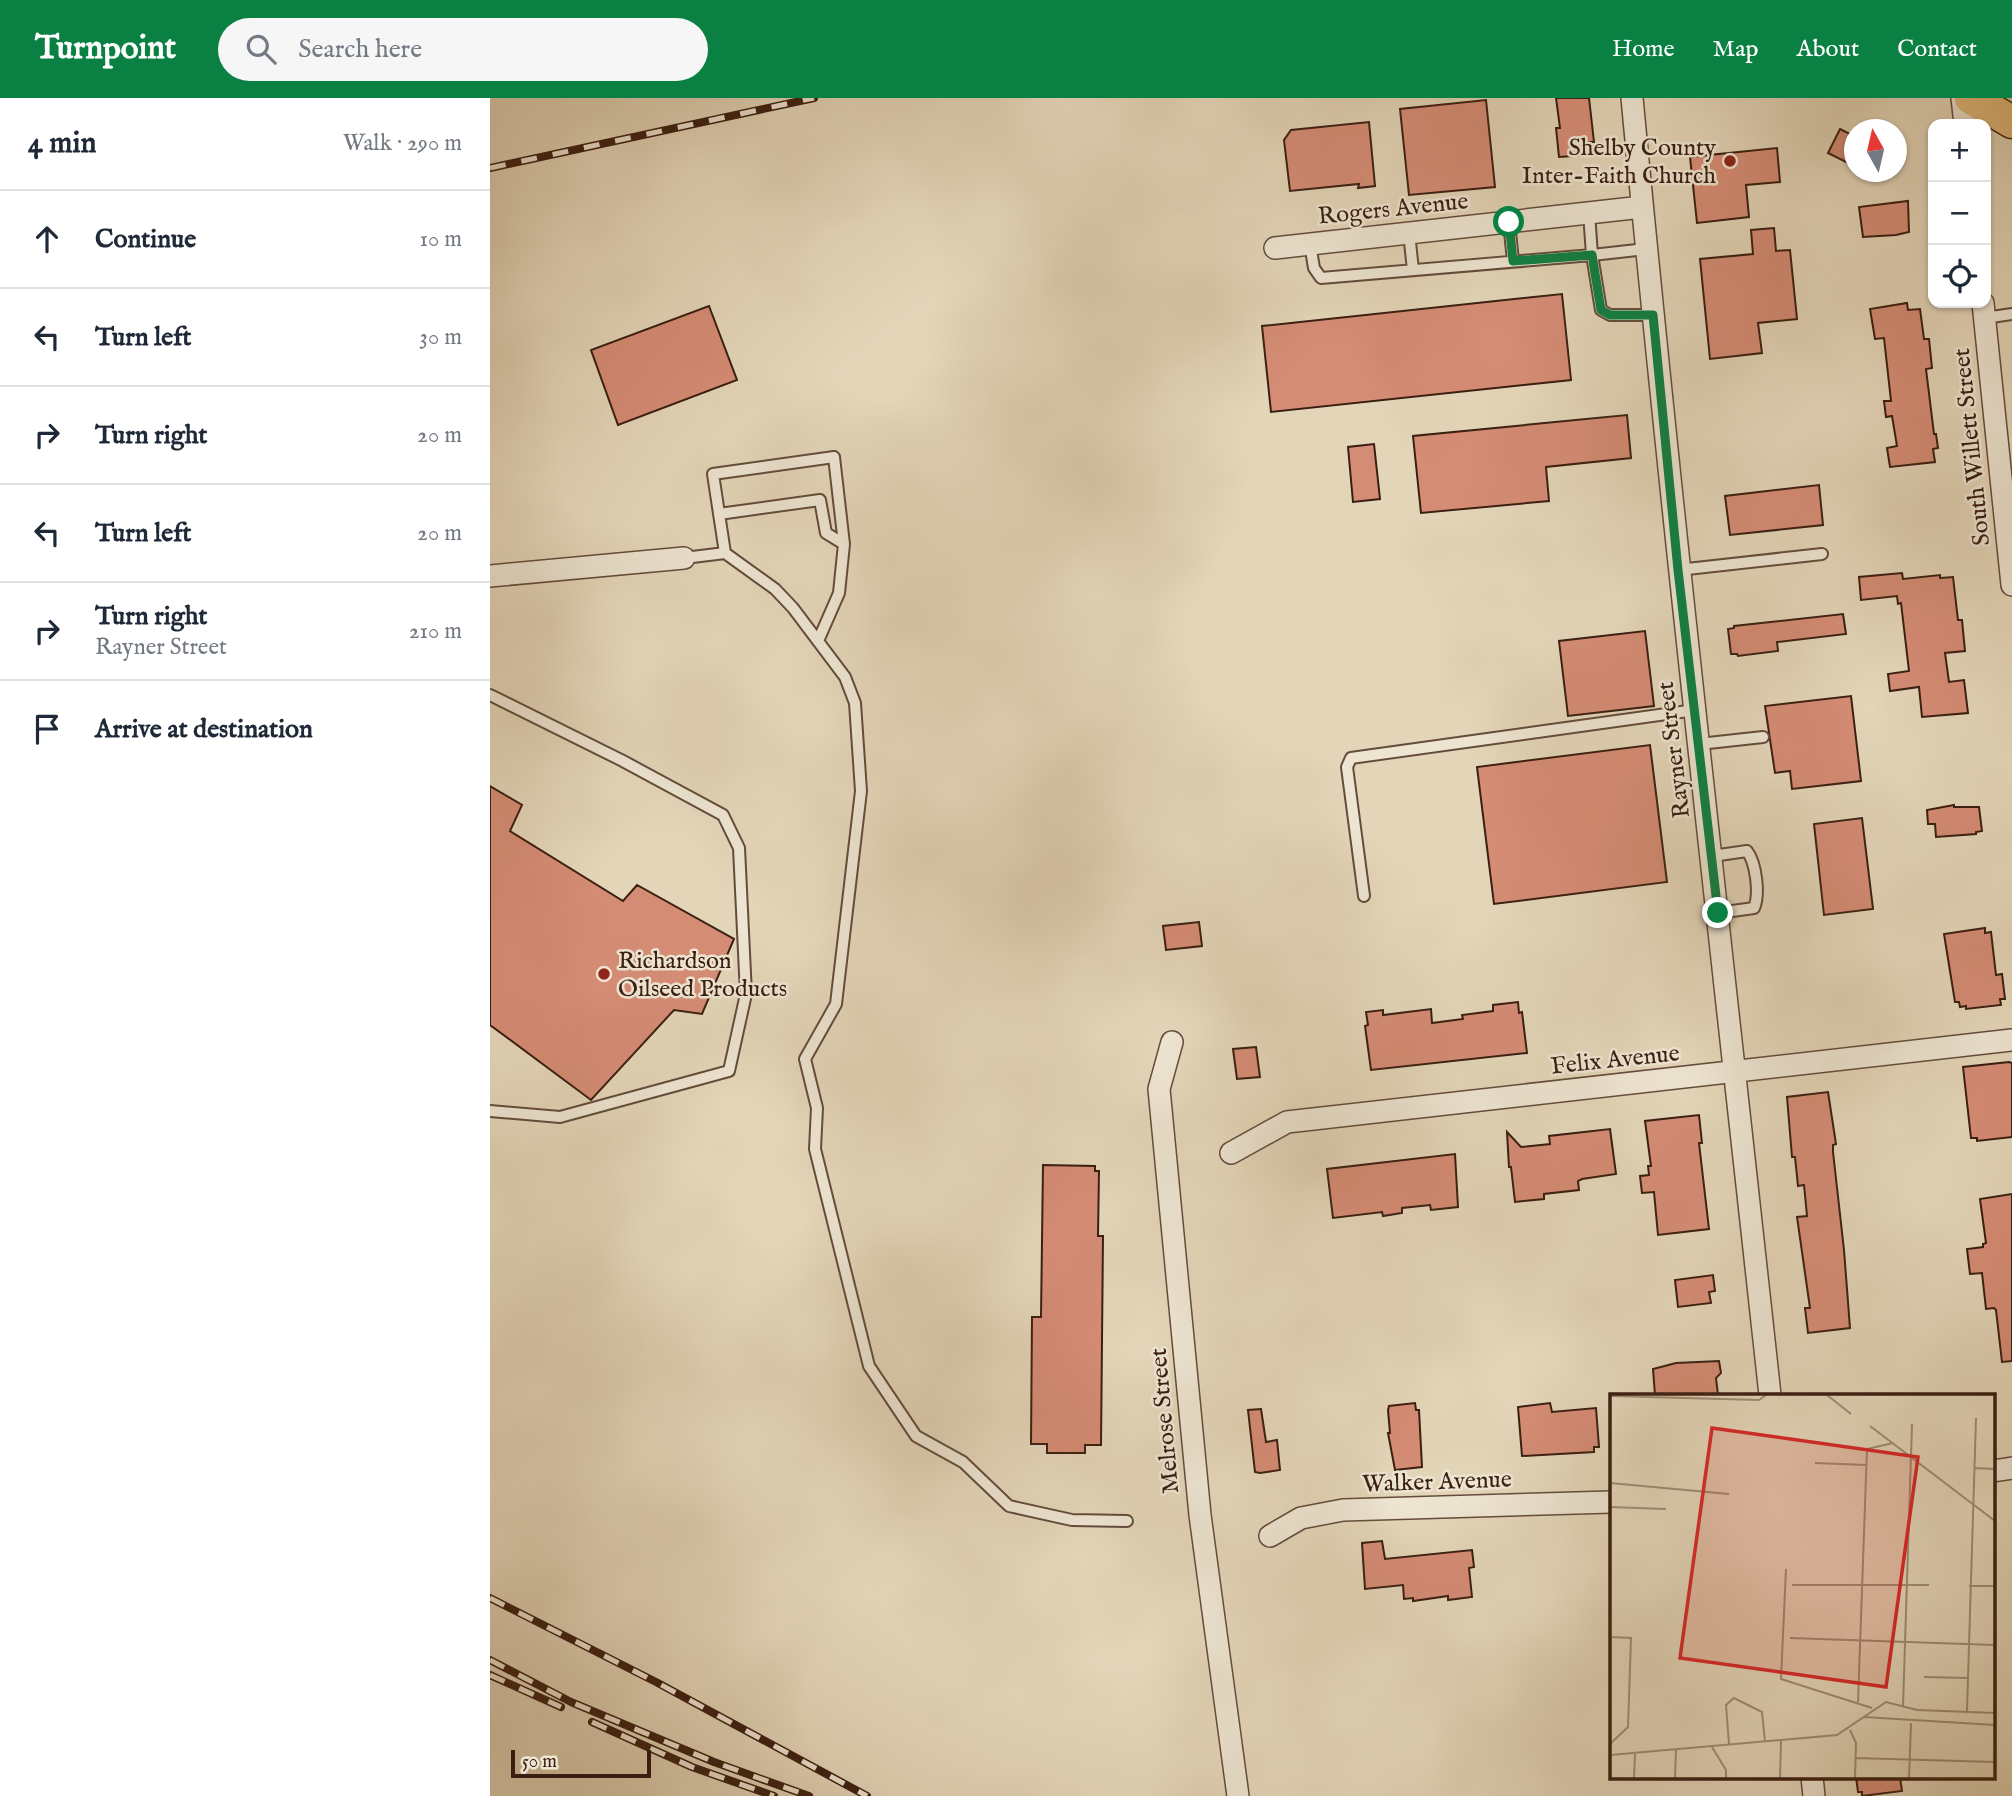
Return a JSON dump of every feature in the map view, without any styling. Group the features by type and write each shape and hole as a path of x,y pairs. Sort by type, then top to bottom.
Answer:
{"main road":[{"path":"1971,98 2012,122"}],"street":[{"name":"Rayner Street","path":"1632,98 1678,570 1770,1394"},
{"path":"1962,98 1964,119"},
{"name":"Rogers Avenue","path":"1275,248 1642,208"},
{"name":"South Willett Street","path":"1984,310 2012,585"},
{"path":"490,576 684,558"},
{"name":"Felix Avenue","path":"1231,1153 1287,1122 2012,1040"},
{"name":"Melrose Street","path":"1172,1042 1159,1089 1200,1515 1238,1796"},
{"path":"1994,1471 2012,1468"},
{"name":"Walker Avenue","path":"1270,1536 1301,1518 1343,1510 1610,1502"},
{"path":"1812,1778 1814,1796"}],"lane":[{"path":"1589,213 1592,255 1601,310 1610,315 1653,315"},
{"path":"1509,222 1513,261"},
{"path":"1409,233 1413,270"},
{"path":"1310,244 1314,268 1321,278 1646,248"},
{"path":"1984,310 2012,314"},
{"path":"725,553 713,474 834,457 844,544 839,593 818,641"},
{"path":"719,514 820,500 827,533 844,544"},
{"path":"684,558 725,553 775,590 793,608 845,677 855,703 861,791 836,1004 805,1059 817,1108 815,1149 869,1366 916,1436 963,1462 1009,1506 1072,1520 1127,1521"},
{"path":"1678,570 1822,554"},
{"path":"490,695 623,761 723,815 739,848 746,994 729,1071 560,1117 490,1111"},
{"path":"1364,896 1348,779 1347,767 1351,758 1695,710"},
{"path":"1699,744 1763,737"},
{"path":"1712,856 1746,851 1752,857 1758,899 1754,908 1718,913"}],"building":[{"path":"1556,98 1589,98 1594,142 1586,142 1588,155 1559,157 1556,128 1560,128"},
{"path":"1486,100 1495,187 1409,195 1400,109"},
{"path":"1369,122 1375,186 1358,188 1359,184 1290,191 1284,140 1291,130"},
{"path":"1840,129 1844,131 1844,161 1828,153"},
{"path":"1777,148 1780,182 1746,185 1749,217 1697,223 1690,157"},
{"path":"1908,201 1909,232 1863,237 1859,207"},
{"path":"1774,228 1776,251 1790,250 1797,319 1758,323 1762,353 1710,359 1700,259 1753,254 1751,230"},
{"path":"1562,294 1571,380 1271,412 1262,326"},
{"path":"1907,303 1908,310 1920,309 1924,339 1929,339 1932,368 1926,369 1938,448 1933,449 1935,462 1890,467 1887,448 1897,446 1892,416 1886,417 1884,401 1891,401 1884,338 1875,339 1870,309"},
{"path":"709,306 737,380 618,425 591,350"},
{"path":"1627,415 1631,458 1546,467 1549,501 1421,513 1413,436"},
{"path":"1374,444 1380,499 1353,502 1348,447"},
{"path":"1819,485 1823,525 1730,535 1725,496"},
{"path":"1902,573 1903,579 1940,575 1940,578 1953,577 1965,651 1945,653 1949,682 1964,680 1968,713 1922,717 1919,687 1890,691 1888,674 1909,671 1901,603 1898,604 1897,596 1861,600 1859,577"},
{"path":"1843,614 1846,634 1777,642 1778,651 1738,656 1731,654 1728,629 1734,626"},
{"path":"1645,631 1654,706 1568,716 1559,641"},
{"path":"1851,696 1861,781 1792,789 1790,771 1775,773 1765,706"},
{"path":"1650,745 1667,882 1494,904 1477,767"},
{"name":"Richardson Oilseed Products","path":"490,786 522,805 510,831 623,901 637,885 734,939 702,1014 674,1010 591,1100 490,1025"},
{"path":"1954,805 1979,807 1982,831 1976,834 1936,837 1935,824 1928,824 1927,810"},
{"path":"1862,818 1873,909 1824,915 1814,824"},
{"path":"1199,922 1202,946 1166,950 1163,926"},
{"path":"1985,928 1985,933 1991,932 1996,975 2002,974 2005,999 2000,999 2001,1005 1966,1009 1966,1006 1960,1007 1959,1002 1955,1002 1944,934"},
{"path":"1518,1002 1519,1013 1522,1012 1527,1053 1371,1070 1365,1026 1368,1025 1366,1012 1383,1010 1383,1015 1431,1009 1432,1023 1463,1019 1462,1015 1493,1011 1493,1005"},
{"path":"1256,1047 1260,1077 1237,1079 1233,1049"},
{"path":"2012,1063 2012,1137 1977,1141 1977,1138 1971,1138 1963,1067"},
{"path":"1828,1092 1836,1144 1833,1145 1833,1152 1850,1328 1808,1333 1805,1308 1810,1308 1797,1217 1807,1216 1804,1185 1798,1186 1795,1157 1792,1157 1787,1097"},
{"path":"1699,1115 1702,1143 1699,1143 1709,1229 1658,1235 1654,1192 1642,1193 1640,1176 1649,1175 1648,1166 1651,1166 1645,1121"},
{"path":"1610,1129 1616,1174 1582,1179 1578,1181 1579,1190 1544,1194 1544,1199 1515,1202 1507,1132 1521,1147 1550,1144 1549,1136"},
{"path":"1455,1154 1458,1207 1431,1210 1430,1205 1402,1208 1402,1213 1383,1216 1382,1212 1333,1218 1327,1169"},
{"path":"1043,1165 1095,1166 1095,1171 1099,1171 1098,1236 1103,1236 1101,1445 1085,1445 1085,1453 1047,1453 1047,1444 1031,1444 1032,1317 1041,1317"},
{"path":"2012,1194 2012,1361 2002,1362 1996,1310 1986,1309 1982,1273 1970,1274 1967,1249 1983,1247 1986,1243 1980,1199"},
{"path":"1713,1275 1715,1291 1709,1292 1711,1303 1678,1307 1675,1280"},
{"path":"1719,1361 1721,1373 1716,1378 1718,1394 1655,1394 1653,1369 1676,1363"},
{"path":"1415,1403 1416,1410 1419,1410 1422,1467 1395,1470 1388,1433 1389,1406"},
{"path":"1550,1403 1552,1412 1596,1408 1599,1447 1594,1447 1594,1452 1522,1456 1518,1407"},
{"path":"1261,1409 1266,1442 1277,1440 1280,1470 1260,1473 1255,1472 1248,1410"},
{"path":"1382,1541 1385,1559 1472,1550 1474,1567 1469,1568 1472,1597 1448,1600 1448,1596 1413,1601 1413,1598 1404,1599 1403,1585 1365,1589 1362,1543"},
{"path":"1856,1778 1900,1778 1902,1791 1862,1796 1862,1792 1858,1792"}],"railway":[{"path":"490,168 814,98"},
{"path":"490,1598 656,1682 867,1796"},
{"path":"490,1660 571,1702 714,1762 809,1796"},
{"path":"490,1675 561,1707"},
{"path":"592,1722 692,1767 774,1796"}],"place":[{"name":"Shelby County Inter-Faith Church","path":"1730,161"},
{"name":"Richardson Oilseed Products","path":"604,974"}],"route":[{"path":"1509,222 1513,261 1592,255 1601,310 1610,315 1653,315 1678,570 1718,913"}]}
